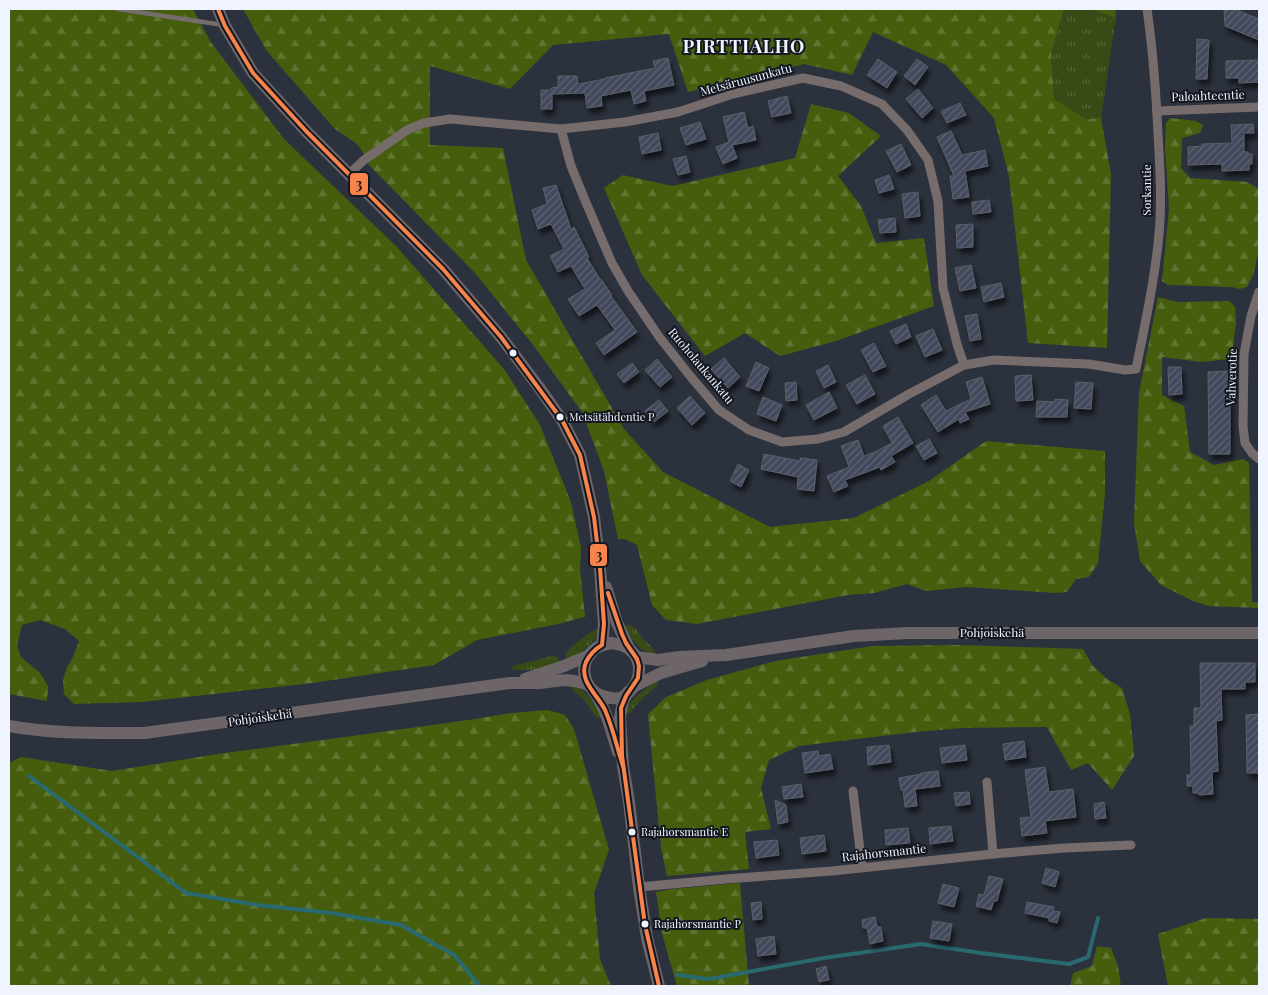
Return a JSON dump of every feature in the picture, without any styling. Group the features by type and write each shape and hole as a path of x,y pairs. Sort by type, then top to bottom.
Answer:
{"main road":[{"path":"218,9 224,26 254,73 306,131 443,269 501,337 562,420 580,455 594,517 604,624 602,645"},
{"path":"600,568 617,623 639,666 636,683 623,701 620,718 623,766 639,887 647,938 659,986"},
{"name":"Pohjoiskehä","path":"632,652 658,660 726,655 854,636 908,633 1259,633"},
{"path":"623,766 605,710 583,673 585,663 590,654 602,645 611,643 621,644 632,652"},
{"name":"Pohjoiskehä","path":"510,683 564,666 590,654"},
{"name":"Pohjoiskehä","path":"631,689 661,673 726,655"},
{"name":"Pohjoiskehä","path":"9,726 31,730 82,734 144,733 510,683 540,683 566,679 576,680 591,688"},
{"path":"591,688 600,696 612,699 621,697 631,689"}],"street":[{"name":"Sorkantie","path":"1136,369 1151,294 1159,233 1160,184 1157,111 1147,9"},
{"name":"Metsäruusunkatu","path":"349,174 364,160 407,130 424,123 450,119 560,129 625,122 678,112 734,94 803,78 841,86 882,104 907,130 928,160 938,201 943,288 964,365"},
{"name":"Paloahteentie","path":"1157,111 1259,107"},
{"name":"Ruoholaukankatu","path":"560,129 571,166 587,205 612,263 628,291 660,338 719,410 749,430 782,442 818,440 844,432 964,365 994,360 1089,364 1125,370 1136,369"},
{"name":"Vahverotie","path":"1259,292 1250,316 1244,354 1243,426 1245,443 1259,459"},
{"path":"987,782 993,854"},
{"path":"853,791 862,868"},
{"name":"Rajahorsmantie","path":"639,887 862,868 993,854 1131,845"}],"lane":[{"path":"118,9 224,26"}],"green space":[{"path":"9,9 193,9 210,41 284,139 396,246 504,369 540,425 571,502 581,548 580,569 585,617 477,640 434,665 312,683 142,702 74,704 64,694 63,680 79,641 65,629 40,620 22,625 17,646 21,657 40,673 48,686 47,701 9,694"},
{"path":"243,9 1064,9 1051,54 1054,99 1086,119 1101,118 1111,174 1107,348 1028,343 1009,176 994,118 946,65 873,32 852,75 804,64 688,92 669,34 553,45 510,89 430,66 430,145 503,148 526,260 624,429 663,472 770,527 854,518 929,481 986,441 1105,451 1105,493 1098,563 1089,577 1076,579 1067,592 1055,593 967,587 926,591 907,584 874,593 848,595 697,624 666,620 652,605 637,545 625,539 618,539 604,471 582,412 533,345 475,273 368,164 365,155 357,144 335,129 266,50"},
{"path":"1064,9 1090,9 1116,18 1101,118 1086,119 1054,99 1051,54"},
{"path":"1090,9 1115,9 1116,18"},
{"path":"811,104 849,113 881,136 838,176 861,206 876,243 924,238 934,306 836,341 780,356 745,333 705,356 642,275 604,188 623,175 672,186 795,158"},
{"path":"1170,118 1196,121 1203,125 1200,133 1182,138 1181,168 1190,178 1247,182 1259,189 1259,247 1254,273 1247,287 1240,289 1232,287 1168,285 1162,281 1169,209 1165,147 1166,123"},
{"path":"1158,297 1177,302 1229,301 1235,307 1236,324 1231,359 1201,362 1162,357 1162,395 1184,406 1190,452 1214,465 1243,459 1249,463 1252,602 1259,602 1259,608 1209,606 1193,601 1161,585 1140,561 1134,523 1139,393"},
{"path":"624,625 629,625 636,629 642,638 653,648 655,655 644,651 636,644"},
{"path":"599,628 595,638 587,647 567,660 566,653 569,650 586,635"},
{"path":"957,645 1083,649 1092,665 1107,679 1122,688 1130,714 1134,756 1112,790 1088,763 1071,770 1047,727 962,728 799,746 769,760 761,788 771,829 745,832 749,869 667,876 661,848 648,714 666,697 707,680 775,661 873,646"},
{"path":"554,655 560,663 538,670 513,670 512,666"},
{"path":"659,680 657,686 635,706 631,713 626,713 635,698"},
{"path":"570,685 585,693 602,717 598,718 592,712 585,701"},
{"path":"548,710 565,715 574,729 609,850 594,893 600,959 611,986 9,986 9,763 21,757 112,771 218,754 512,713"},
{"path":"740,883 749,986 677,986 662,933 656,892"},
{"path":"1206,918 1259,919 1259,986 1168,986 1158,934"},
{"path":"1097,946 1111,948 1118,966 1121,986 1070,986 1073,973 1092,966"}],"building":[{"path":"1224,9 1234,9 1259,19 1259,40 1225,26"},
{"path":"1197,39 1209,40 1207,79 1196,79"},
{"path":"668,58 674,85 644,91 646,101 634,104 631,90 601,96 602,106 587,108 585,93 552,94 552,109 541,109 541,90 552,90 551,88 558,87 558,76 577,76 578,84 655,68 653,61"},
{"path":"878,59 897,72 887,88 867,75"},
{"path":"917,59 928,67 915,85 904,76"},
{"path":"1259,60 1259,82 1239,83 1239,78 1226,78 1226,61"},
{"path":"918,89 933,108 922,118 906,99"},
{"path":"787,96 791,113 772,117 768,101"},
{"path":"960,103 966,115 947,123 941,111"},
{"path":"744,112 748,128 753,126 756,140 732,145 737,158 723,164 716,147 729,142 723,117"},
{"path":"700,122 706,139 686,145 680,128"},
{"path":"1253,124 1254,133 1244,133 1244,152 1252,154 1252,164 1249,164 1249,170 1222,171 1222,164 1188,165 1188,147 1202,146 1202,144 1232,143 1231,125"},
{"path":"951,131 962,155 985,150 988,166 965,171 969,197 953,199 950,176 954,176 937,137"},
{"path":"658,133 661,150 642,154 639,137"},
{"path":"901,144 911,165 897,172 886,151"},
{"path":"686,156 690,172 678,175 673,159"},
{"path":"889,175 894,189 879,193 875,180"},
{"path":"556,185 571,229 574,227 589,257 587,258 637,332 604,355 596,343 615,330 597,305 579,316 568,299 585,289 571,266 558,272 550,256 564,249 551,224 538,229 532,210 547,204 543,188"},
{"path":"918,192 920,216 905,218 902,194"},
{"path":"989,200 991,212 973,214 972,202"},
{"path":"895,218 896,232 880,233 878,220"},
{"path":"973,224 973,247 957,248 956,225"},
{"path":"971,265 976,288 960,291 955,268"},
{"path":"1001,283 1004,297 984,302 981,287"},
{"path":"977,314 981,339 970,341 965,316"},
{"path":"906,324 911,337 896,344 890,331"},
{"path":"933,329 942,350 925,357 916,336"},
{"path":"874,343 886,366 873,372 861,350"},
{"path":"724,358 740,377 728,388 711,369"},
{"path":"657,359 672,377 660,387 645,370"},
{"path":"756,362 769,368 759,391 746,386"},
{"path":"632,363 639,372 624,383 617,374"},
{"path":"828,365 836,382 824,388 816,371"},
{"path":"1168,367 1181,367 1182,394 1169,395"},
{"path":"1230,371 1230,454 1209,454 1208,372"},
{"path":"865,375 875,394 857,404 846,385"},
{"path":"1031,375 1033,400 1016,401 1015,376"},
{"path":"982,377 990,404 965,412 969,419 960,423 959,419 938,432 921,405 936,395 946,411 971,399 966,382"},
{"path":"796,382 797,400 786,401 785,383"},
{"path":"1076,382 1093,383 1091,409 1074,408"},
{"path":"829,392 837,408 814,420 806,405"},
{"path":"690,396 705,413 692,425 677,408"},
{"path":"763,397 782,405 776,421 757,414"},
{"path":"1055,399 1068,400 1067,417 1036,417 1037,401 1055,402"},
{"path":"659,400 668,411 654,422 645,411"},
{"path":"898,417 913,443 891,456 895,462 881,470 880,467 845,480 848,486 834,492 827,476 849,467 841,446 858,440 864,456 875,452 892,443 883,426"},
{"path":"929,439 937,453 924,460 916,446"},
{"path":"764,454 800,461 800,458 817,460 814,491 797,489 798,477 761,469"},
{"path":"738,464 749,470 741,487 730,481"},
{"path":"1200,663 1255,663 1255,682 1245,682 1245,689 1221,689 1222,720 1216,721 1218,771 1212,772 1213,794 1199,795 1199,793 1193,793 1193,786 1187,786 1187,775 1191,775 1190,726 1194,726 1194,708 1201,708"},
{"path":"1259,714 1259,773 1247,773 1246,715"},
{"path":"1024,741 1026,757 1005,760 1003,744"},
{"path":"889,745 891,762 868,765 867,747"},
{"path":"965,745 967,760 942,763 940,748"},
{"path":"818,751 819,756 830,754 833,769 805,773 802,753"},
{"path":"1045,767 1049,792 1073,789 1076,817 1045,821 1047,833 1022,836 1020,818 1031,817 1025,770"},
{"path":"938,771 940,786 915,789 917,806 905,807 899,778"},
{"path":"801,784 803,797 784,799 782,787"},
{"path":"969,792 970,804 956,806 954,793"},
{"path":"775,800 786,805 788,822 778,824"},
{"path":"1104,802 1106,818 1095,819 1094,804"},
{"path":"951,826 953,841 930,844 929,828"},
{"path":"908,828 910,843 886,845 885,830"},
{"path":"824,835 826,851 802,854 800,838"},
{"path":"777,840 779,855 756,858 754,842"},
{"path":"1046,868 1059,872 1055,887 1042,883"},
{"path":"989,876 1003,879 997,901 994,901 991,910 976,906 979,894 984,895"},
{"path":"943,884 959,888 954,907 938,903"},
{"path":"761,902 762,919 753,920 751,903"},
{"path":"1027,902 1054,907 1053,911 1060,912 1057,923 1049,921 1049,918 1025,913"},
{"path":"875,917 877,927 881,927 883,941 870,944 867,928 863,928 862,920"},
{"path":"933,921 952,924 949,941 930,938"},
{"path":"774,936 776,954 758,956 756,939"},
{"path":"826,966 829,980 819,982 816,969"}],"waterway":[{"path":"29,776 186,893 257,905 331,913 401,925 454,955 480,986"},
{"path":"677,975 709,979 824,958 921,944 1069,964 1088,957 1098,918"}],"transit line":[{"name":"3","path":"218,9 225,26 253,73 306,131 443,269 501,337 562,420 580,455 594,517 600,568 604,624 602,645 593,652 586,662 585,675 590,688 605,710 623,766"},
{"name":"3","path":"608,593 622,634 637,659 639,666 638,678 626,696 621,708 622,756 645,925 659,986"}],"place":[{"name":"Metsätähdentie P","path":"560,417"},
{"name":"Rajahorsmantie E","path":"632,832"},
{"name":"Rajahorsmantie P","path":"645,924"}],"district":[{"name":"PIRTTIALHO","path":"744,47"}]}
